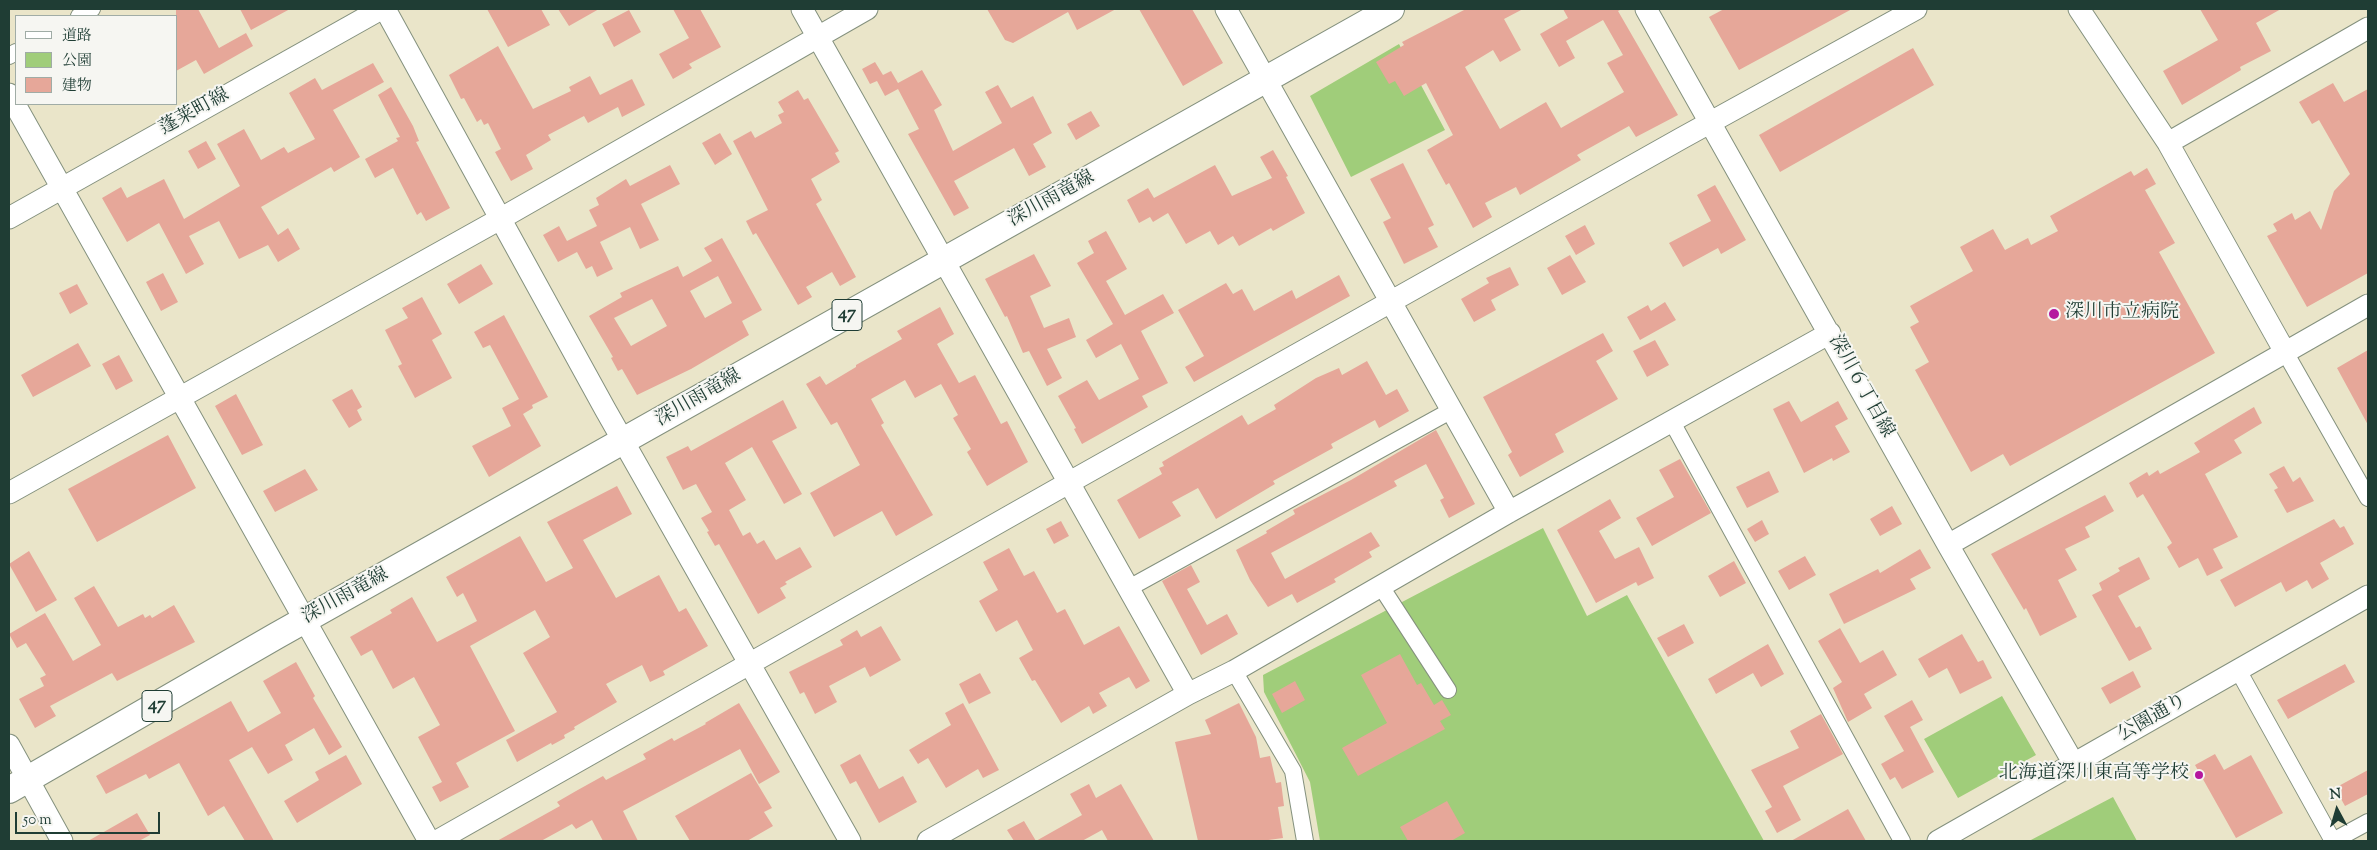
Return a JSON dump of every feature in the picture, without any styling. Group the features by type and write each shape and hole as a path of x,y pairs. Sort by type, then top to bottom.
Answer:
{"main road":[{"name":"深川雨竜線","path":"18,786 304,621 1391,9"}],"street":[{"path":"81,15 92,9"},
{"path":"383,9 850,841"},
{"name":"蓬莱町線","path":"9,218 383,9"},
{"path":"802,9 1130,588 1188,694"},
{"path":"9,493 500,219 867,9"},
{"path":"1226,9 1509,512"},
{"name":"深川６丁目線","path":"1646,9 1948,545 2074,764"},
{"path":"437,841 1070,482 1392,303 1710,122 1916,9"},
{"path":"2078,9 2168,143 2368,498"},
{"path":"2168,143 2368,28"},
{"path":"15,105 429,841"},
{"path":"1948,545 2368,306"},
{"path":"928,841 1188,694 1234,671 1509,512 1830,334"},
{"path":"1130,588 1452,410"},
{"path":"1672,422 1902,841"},
{"path":"1380,585 1448,690"},
{"name":"公園通り","path":"1938,841 2368,596"},
{"path":"2238,670 2333,841 2368,822"},
{"path":"1234,671 1293,771 1305,841"},
{"path":"9,745 18,786 62,841"}],"green space":[{"path":"1399,44 1445,130 1351,177 1310,96"},
{"path":"1543,528 1587,616 1627,595 1764,841 1320,841 1310,782 1264,692 1263,675"},
{"path":"2002,696 2036,755 1958,798 1924,739"},
{"path":"2113,797 2137,841 2029,841"}],"building":[{"path":"176,9 198,9 219,48 246,33 253,46 204,74 196,60 178,70 178,15 176,15"},
{"path":"240,9 290,9 251,30"},
{"path":"487,9 541,9 550,25 508,47"},
{"path":"558,9 599,9 569,26"},
{"path":"673,9 700,9 721,47 689,64 692,68 673,79 659,54 689,38"},
{"path":"987,9 1116,9 1077,30 1068,12 1013,43 1005,40"},
{"path":"1139,9 1192,9 1223,63 1183,86"},
{"path":"1466,9 1523,9 1504,19 1521,50 1500,62 1493,50 1465,67 1500,129 1546,102 1561,128 1624,92 1607,63 1623,55 1603,20 1566,41 1575,58 1559,67 1540,34 1568,18 1563,9 1622,9 1618,11 1678,115 1636,137 1629,126 1577,155 1581,160 1520,195 1516,187 1485,203 1492,217 1473,228 1449,183 1446,185 1427,150 1453,135 1426,83 1404,96 1395,81 1389,84 1376,62 1404,45 1402,42"},
{"path":"1724,9 1852,9 1739,70 1709,17"},
{"path":"2200,9 2281,9 2256,23 2271,51 2240,67 2241,70 2182,105 2163,71 2218,40"},
{"path":"629,10 641,32 614,47 602,24"},
{"path":"498,46 533,109 571,91 569,87 590,76 600,95 632,79 645,105 622,117 618,107 588,123 584,116 548,135 551,140 526,155 533,169 511,181 495,152 501,149 488,123 484,125 481,119 477,122 464,98 461,99 449,75"},
{"path":"1913,48 1934,85 1780,172 1759,135"},
{"path":"875,62 883,75 891,71 898,83 922,70 942,105 934,110 953,151 1002,123 985,92 998,85 1011,108 1033,96 1052,133 1033,144 1046,167 1029,176 1014,148 954,181 969,208 954,216 908,134 919,129 898,89 885,96 877,81 870,84 862,69"},
{"path":"373,63 384,82 333,110 360,157 334,172 331,167 261,207 278,235 288,228 300,249 278,262 268,245 239,259 219,221 189,236 204,264 186,274 159,223 127,242 102,198 121,187 127,198 164,179 184,219 240,186 217,144 244,129 261,160 284,147 288,153 315,139 289,93 315,78 322,90"},
{"path":"2333,83 2344,102 2368,89 2368,273 2307,307 2267,236 2277,231 2273,224 2292,213 2295,220 2310,211 2321,230 2334,191 2350,174 2319,120 2312,124 2299,102"},
{"path":"391,87 413,126 419,141 416,142 450,208 426,221 421,212 417,215 393,168 375,178 365,159 398,141 396,138 400,137 378,95"},
{"path":"798,90 804,100 808,98 839,151 835,153 840,162 811,179 822,200 816,204 856,277 840,286 832,272 806,287 812,297 798,305 756,233 753,235 746,221 768,210 733,141 751,131 755,138 782,123 778,115 784,112 778,102"},
{"path":"1091,111 1100,126 1076,140 1067,124"},
{"path":"720,133 732,154 715,165 702,143"},
{"path":"206,141 216,159 198,169 188,151"},
{"path":"1273,150 1288,176 1286,177 1305,213 1273,231 1271,228 1239,246 1233,236 1218,245 1210,231 1186,244 1168,213 1153,222 1150,217 1139,223 1127,200 1148,188 1154,198 1215,165 1232,196 1272,178 1260,157"},
{"path":"1403,163 1434,225 1428,228 1438,247 1404,264 1383,222 1391,218 1370,179"},
{"path":"670,165 680,184 641,204 659,240 640,249 630,227 600,242 613,269 597,277 592,266 586,269 577,252 558,262 543,235 559,226 567,241 597,226 589,210 599,205 596,198 626,179 630,186"},
{"name":"深川市立病院","path":"2147,168 2156,184 2145,190 2175,243 2159,252 2215,353 2010,466 2003,454 1971,472 1915,370 1929,362 1910,327 1919,322 1910,306 1973,271 1960,247 1993,229 2005,250 2028,238 2031,245 2058,231 2050,216 2131,171 2134,176"},
{"path":"1715,185 1746,240 1721,254 1718,248 1683,267 1669,243 1711,221 1697,195"},
{"path":"1585,225 1595,244 1576,255 1565,236"},
{"path":"1106,231 1127,269 1106,281 1125,315 1163,294 1174,313 1141,331 1168,383 1142,396 1148,407 1082,444 1074,429 1076,428 1058,396 1087,380 1099,400 1139,379 1121,344 1096,358 1086,340 1113,324 1077,263 1094,253 1088,241"},
{"path":"722,238 762,310 742,321 749,335 691,369 637,395 622,369 618,371 611,358 613,357 589,316 622,297 620,293 678,266 683,277 712,261 704,248","holes":["718,276 732,303 705,318 690,291","652,299 667,326 631,346 614,318"]},
{"path":"1034,254 1051,286 1030,296 1044,328 1069,318 1076,337 1047,349 1062,378 1047,386 1029,351 1023,353 1007,316 1005,317 985,279"},
{"path":"1570,255 1586,282 1562,295 1547,268"},
{"path":"481,264 493,284 459,304 447,284"},
{"path":"1510,267 1519,285 1491,300 1496,310 1474,322 1461,299 1489,283 1486,278"},
{"path":"163,273 178,302 161,311 146,282"},
{"path":"1339,275 1350,296 1194,382 1185,367 1204,356 1178,310 1226,283 1233,294 1242,289 1254,311 1292,290 1296,299"},
{"path":"77,284 88,304 70,314 59,293"},
{"path":"422,297 442,334 432,340 452,378 415,398 398,366 402,364 385,330 408,318 402,308"},
{"path":"1665,302 1676,320 1640,340 1627,317 1648,305 1651,311"},
{"path":"940,307 954,334 937,344 959,383 975,375 1001,424 1007,421 1028,462 987,486 967,452 971,449 953,418 958,415 941,384 915,398 905,380 871,399 884,423 881,425 933,515 896,536 882,511 834,537 810,493 860,465 837,422 831,425 806,384 820,376 826,385 856,367 856,365 902,339 897,331"},
{"path":"504,315 548,397 532,405 533,408 523,414 541,446 489,477 472,446 511,426 502,408 519,399 490,345 483,348 474,332"},
{"path":"1603,333 1613,351 1596,361 1618,399 1555,434 1564,452 1520,477 1508,455 1512,452 1483,397"},
{"path":"1655,340 1669,365 1647,377 1633,351"},
{"path":"78,343 91,366 33,397 21,375"},
{"path":"2368,350 2368,425 2337,368"},
{"path":"119,355 133,381 116,390 102,364"},
{"path":"1367,361 1386,395 1397,389 1409,411 1379,428 1375,420 1331,444 1333,448 1273,481 1275,484 1216,519 1198,488 1172,502 1181,516 1139,539 1117,500 1162,474 1159,468 1164,466 1162,462 1242,415 1248,425 1276,409 1274,405 1316,378 1339,368 1342,375"},
{"path":"352,389 362,407 357,410 362,420 349,428 332,400"},
{"path":"236,394 263,445 242,455 215,406"},
{"path":"783,400 797,428 772,441 802,494 784,504 752,447 725,463 746,500 729,510 743,536 750,532 757,544 764,540 776,560 800,547 812,567 785,582 787,584 780,588 786,598 758,614 719,544 715,546 707,532 709,531 701,518 712,512 696,484 683,490 666,457 688,446 691,451"},
{"path":"1789,401 1801,422 1838,401 1848,419 1835,426 1850,452 1833,461 1832,458 1804,473 1773,409"},
{"path":"2254,407 2262,423 2234,440 2242,453 2205,474 2238,537 2213,549 2223,568 2207,576 2198,558 2179,568 2167,547 2172,543 2143,494 2137,498 2129,483 2147,472 2149,476 2158,470 2160,474 2200,452 2194,443"},
{"path":"1436,430 1475,504 1449,518 1440,500 1444,498 1426,464 1394,481 1397,486 1271,553 1285,579 1371,532 1380,546 1369,552 1372,557 1334,579 1336,582 1297,603 1292,594 1268,607 1250,580 1236,550 1267,533 1266,531 1295,514 1293,510 1351,480"},
{"path":"168,435 196,488 97,542 68,489"},
{"path":"1680,459 1711,513 1652,546 1636,518 1674,497 1659,470"},
{"path":"2284,466 2293,482 2300,477 2314,501 2287,513 2274,490 2278,488 2269,474"},
{"path":"305,469 318,490 275,512 263,491"},
{"path":"1769,471 1779,492 1747,508 1736,487"},
{"path":"617,486 632,514 583,540 616,598 659,575 679,612 686,608 708,646 663,671 665,675 650,682 642,665 606,684 617,702 574,727 575,729 564,735 565,738 552,745 551,743 517,762 506,740 557,712 523,653 550,637 535,610 470,646 515,731 456,763 469,787 440,802 432,787 442,782 418,737 440,725 414,677 393,689 372,650 361,656 350,637 392,613 390,610 412,597 437,642 477,621 463,593 457,597 446,577 520,536 546,582 573,568 547,522"},
{"path":"2105,495 2114,511 2085,527 2090,537 2065,549 2077,570 2058,580 2077,617 2040,636 2026,608 2024,610 1991,554"},
{"path":"1610,499 1621,518 1599,531 1615,559 1639,547 1654,578 1638,586 1636,582 1596,603 1557,530"},
{"path":"1892,506 1902,524 1880,536 1870,519"},
{"path":"2334,519 2340,528 2344,526 2354,544 2320,563 2329,579 2312,589 2307,580 2286,592 2281,582 2235,607 2220,580"},
{"path":"1762,520 1769,534 1755,542 1747,529"},
{"path":"1061,521 1069,536 1054,544 1046,529"},
{"path":"1009,548 1024,576 1034,571 1057,613 1065,609 1084,645 1119,626 1150,681 1136,689 1129,677 1099,693 1107,706 1093,714 1089,706 1061,723 1035,680 1032,681 1019,658 1033,650 1017,620 996,632 979,601 998,590 983,562"},
{"path":"1920,549 1931,568 1910,579 1916,589 1844,624 1829,594 1878,569 1880,573"},
{"path":"29,551 57,600 36,612 9,564"},
{"path":"1805,556 1816,575 1789,590 1778,571"},
{"path":"2139,557 2150,579 2118,596 2136,628 2140,626 2152,649 2129,661 2092,595 2102,590 2099,583 2120,571 2118,568"},
{"path":"1734,561 1746,583 1720,597 1708,576"},
{"path":"1191,565 1200,582 1187,589 1207,625 1227,614 1238,634 1201,655 1162,581"},
{"path":"94,586 118,627 143,614 145,618 150,615 152,618 174,605 195,642 117,681 112,673 50,706 56,716 35,728 19,699 44,686 40,678 46,675 26,643 17,648 9,634 45,613 73,661 101,645 74,598"},
{"path":"1684,624 1694,643 1668,657 1657,638"},
{"path":"881,626 901,660 870,677 865,667 829,686 837,702 815,714 804,692 800,694 789,672 843,645 840,640 857,630 861,637"},
{"path":"1840,628 1860,663 1883,650 1897,675 1864,694 1872,708 1848,722 1833,688 1842,682 1818,641"},
{"path":"1962,634 1978,662 1983,660 1992,678 1960,694 1947,668 1929,678 1918,659"},
{"path":"1768,644 1784,674 1761,687 1753,673 1716,694 1708,679"},
{"path":"1400,654 1417,685 1421,683 1434,705 1442,700 1451,715 1440,721 1445,729 1358,776 1342,748 1387,723 1361,675"},
{"path":"296,662 315,696 313,698 342,747 329,755 314,728 285,745 293,760 268,774 252,747 229,760 274,841 245,841 224,806 208,816 179,763 149,779 146,774 106,794 96,776 231,701 248,732 281,713 263,681"},
{"path":"2345,664 2355,682 2288,719 2277,700"},
{"path":"2133,671 2141,687 2110,704 2101,688"},
{"path":"980,673 991,693 969,704 959,684"},
{"path":"1295,681 1305,700 1282,713 1272,694"},
{"path":"1912,700 1923,720 1910,727 1934,772 1902,789 1895,777 1890,780 1881,764 1904,751 1884,716"},
{"path":"739,703 780,772 759,784 740,749 623,811 638,841 603,841 592,820 576,829 572,824 541,841 497,841 560,806 557,802 576,791 603,776 606,780 646,759 643,754 672,738 674,741 706,724"},
{"path":"963,703 999,770 983,778 978,769 946,788 928,758 918,764 909,750 951,725 945,713"},
{"path":"1239,703 1256,737 1260,758 1270,756 1276,783 1281,782 1284,806 1278,807 1283,838 1261,841 1198,841 1175,742 1211,734 1205,720"},
{"path":"1821,714 1843,754 1783,786 1801,820 1777,833 1765,811 1772,807 1751,770 1799,748 1790,731"},
{"path":"860,754 879,789 903,776 917,802 879,823 856,781 850,784 840,765"},
{"path":"2215,754 2224,770 2251,755 2283,813 2236,838 2195,765"},
{"path":"346,755 362,784 297,823 284,801 319,780 315,772"},
{"path":"2368,770 2368,794 2345,806 2335,788"},
{"path":"751,773 772,808 764,812 773,826 747,841 690,841 675,816"},
{"path":"1089,784 1096,798 1121,784 1154,841 1108,841 1102,830 1082,841 1036,841 1082,815 1070,794"},
{"path":"1447,801 1465,833 1451,841 1408,841 1400,827"},
{"path":"1848,809 1866,841 1791,841"},
{"path":"137,813 150,835 139,841 88,841"},
{"path":"1024,821 1036,841 1014,841 1007,830"}],"place":[{"name":"深川市立病院","path":"2054,314"},
{"name":"北海道深川東高等学校","path":"2199,775"}]}
